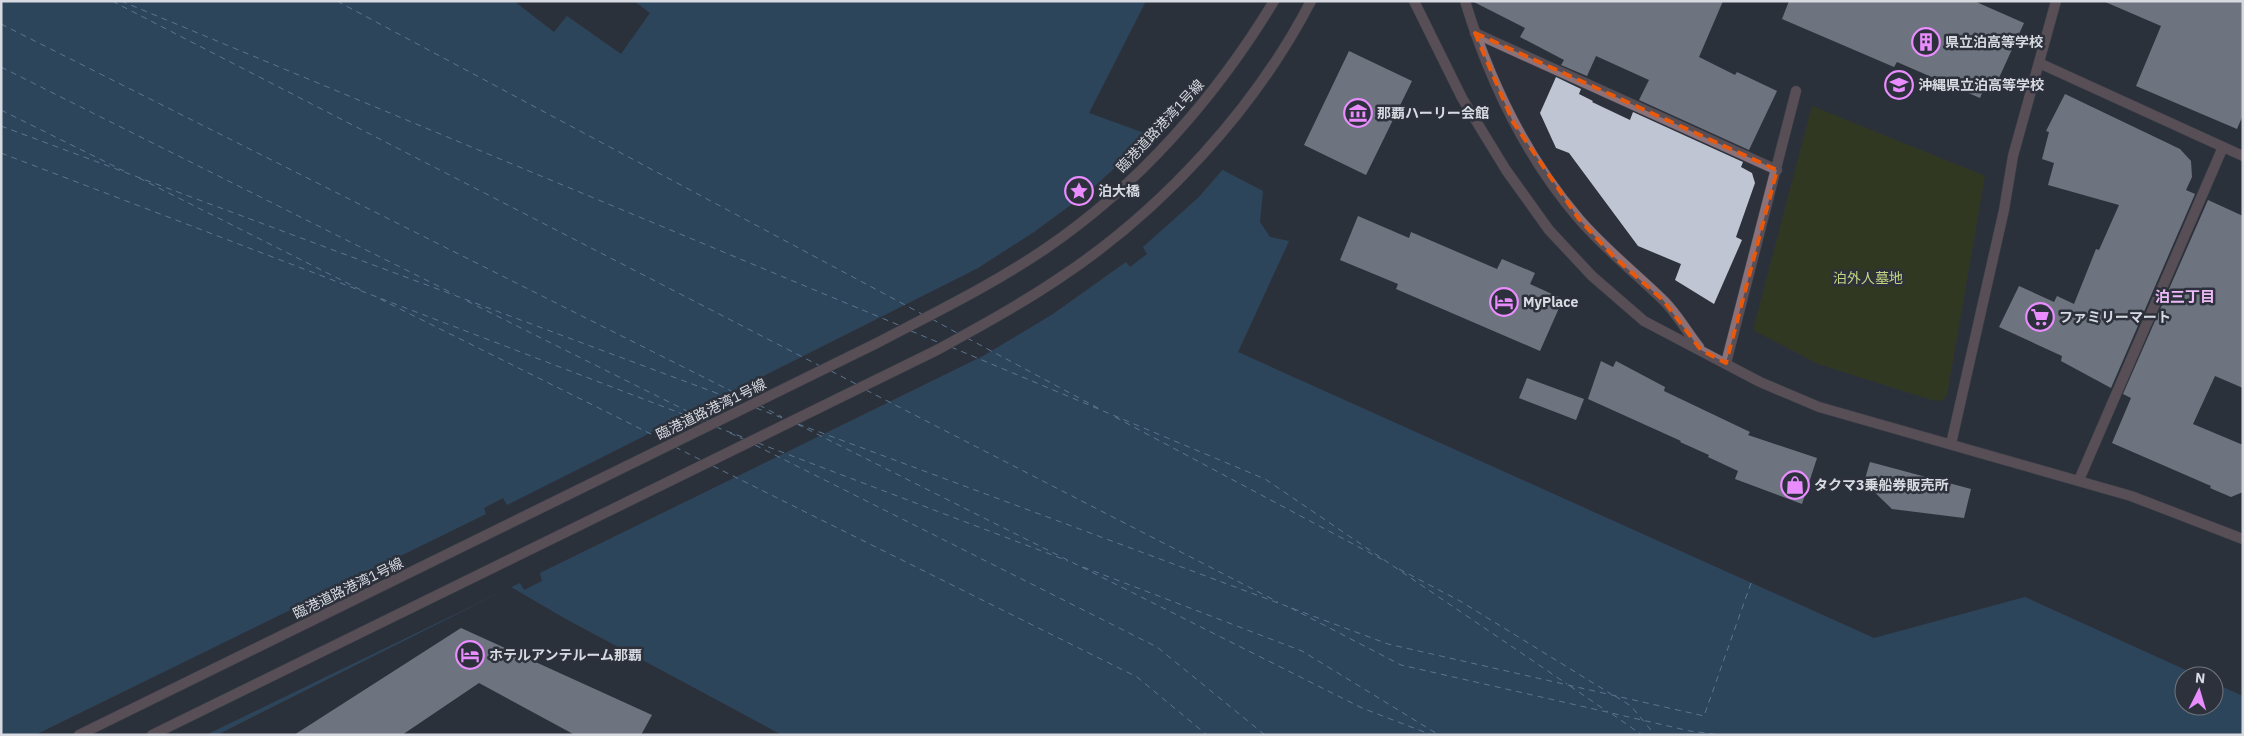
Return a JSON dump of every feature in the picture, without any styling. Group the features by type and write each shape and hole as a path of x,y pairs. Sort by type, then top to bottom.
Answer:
{"street":[{"name":"臨港道路港湾1号線","path":"79,735 859,352 985,286 1045,249 1096,211 1146,164 1198,109 1227,73 1274,1"},
{"path":"152,735 937,350 1014,308 1062,277 1114,237 1150,207 1191,166 1222,132 1254,90 1285,45 1311,1"},
{"path":"1414,1 1462,98 1506,170 1549,230 1592,276 1644,321 1781,392 1820,407 1899,431 2079,480 2176,512 2242,537"},
{"path":"1465,1 1475,33 1513,122 1550,181 1579,219 1614,257 1664,300 1701,350"},
{"path":"1951,444 2004,210 2013,156 2056,1"},
{"path":"1475,33 1777,170"},
{"path":"2039,63 2243,156"},
{"path":"1726,364 1796,91"},
{"path":"2079,480 2224,147"}],"highlighted area":[{"path":"1475,33 1777,170 1726,363 1701,350 1663,300 1614,257 1579,219 1513,122"}],"green space":[{"name":"泊外人墓地","path":"1812,106 1985,176 1947,395 1943,400 1935,401 1818,364 1753,330"}],"water":[{"path":"1,1 514,1 554,32 567,16 621,54 650,13 634,1 1146,1 1089,113 1169,142 1263,191 1260,222 1270,237 1289,241 1238,352 1874,638 2025,597 2177,666 2174,666 2174,716 2224,716 2224,687 2243,696 2243,735 782,735 566,619 511,587 217,735 1,735"}],"pier":[{"name":"泊大橋","path":"1152,133 1225,167 1199,197 1143,247 1147,254 1130,267 1126,262 1053,314 983,356 540,573 542,581 524,590 520,583 206,735 35,735 486,514 484,508 503,498 507,505 978,268 1034,232 1076,201 1072,196 1089,181 1093,188"}],"building":[{"path":"1472,1 1723,1 1699,57 1735,75 1737,72 1777,91 1749,150 1639,100 1649,80 1596,56 1587,76 1561,65 1564,60 1520,37 1525,28"},
{"name":"県立泊高等学校","path":"1789,1 1974,1 2024,23 1998,80 1989,76 1980,98 1897,62 1894,67 1782,19"},
{"path":"2103,1 2243,1 2243,115 2237,129 2136,86 2161,26"},
{"name":"那覇ハーリー会館","path":"1349,51 1412,81 1366,175 1304,145"},
{"path":"1556,77 1581,89 1579,94 1592,102 1630,120 1633,112 1743,162 1741,167 1752,173 1755,183 1736,237 1742,240 1714,304 1675,280 1681,264 1638,246 1569,153 1556,148 1540,113"},
{"path":"2065,94 2180,149 2191,161 2192,177 2186,190 2195,194 2111,388 2061,361 2062,356 1999,327 2019,286 2054,302 2057,296 2074,304 2096,249 2099,250 2119,205 2048,185 2054,163 2042,159 2049,132 2046,131"},
{"path":"2208,200 2243,216 2243,388 2215,376 2193,424 2243,445 2243,492 2231,497 2210,488 2211,486 2112,443 2131,398 2123,394"},
{"path":"1358,216 1409,238 1411,232 1497,269 1502,259 1535,273 1530,284 1563,299 1540,351 1396,289 1398,284 1340,260"},
{"path":"1601,361 1613,367 1616,361 1665,387 1664,391 1750,432 1748,435 1817,458 1802,504 1735,479 1738,471 1708,457 1709,455 1588,399"},
{"path":"1527,378 1584,399 1576,420 1519,398"},
{"path":"1870,462 1971,489 1964,518 1892,509 1864,482"},
{"name":"ホテルアンテルーム那覇","path":"461,628 652,715 641,735 575,735 479,683 402,735 294,735"}],"ferry route":[{"path":"112,1 820,366"},
{"path":"121,1 901,326"},
{"path":"337,1 922,314"},
{"path":"1,24 749,400"},
{"path":"1,67 454,294"},
{"path":"1,110 124,171"},
{"path":"1,126 743,403"},
{"path":"1,153 706,423"},
{"path":"139,178 363,291"},
{"path":"380,299 665,441"},
{"path":"467,301 707,421"},
{"path":"932,319 959,334"},
{"path":"911,331 940,343"},
{"path":"967,338 1098,408"},
{"path":"951,347 1265,479 1567,684"},
{"path":"831,371 856,384"},
{"path":"866,390 1278,602"},
{"path":"759,405 782,417"},
{"path":"756,408 785,419"},
{"path":"1115,417 1385,561"},
{"path":"797,424 1362,708 1432,735"},
{"path":"798,424 1388,644 1704,716 1751,583"},
{"path":"716,427 745,438"},
{"path":"730,433 745,440"},
{"path":"758,443 1068,561"},
{"path":"755,445 1157,647 1265,735"},
{"path":"675,447 703,461"},
{"path":"713,466 1137,677 1207,735"},
{"path":"1083,567 1302,651 1439,735"},
{"path":"1399,569 1460,601 1611,694"},
{"path":"1291,608 1401,665 1690,731 1721,735"},
{"path":"1570,686 1608,712"},
{"path":"1615,696 1631,706 1655,735"},
{"path":"1612,714 1642,735"}],"place":[{"name":"県立泊高等学校","path":"1926,42"},
{"name":"沖縄県立泊高等学校","path":"1899,85"},
{"name":"那覇ハーリー会館","path":"1358,113"},
{"name":"泊大橋","path":"1079,191"},
{"name":"MyPlace","path":"1504,302"},
{"name":"ファミリーマート","path":"2040,317"},
{"name":"タクマ3乗船券販売所","path":"1795,485"},
{"name":"ホテルアンテルーム那覇","path":"470,655"}],"district":[{"name":"泊三丁目","path":"2185,297"}]}
